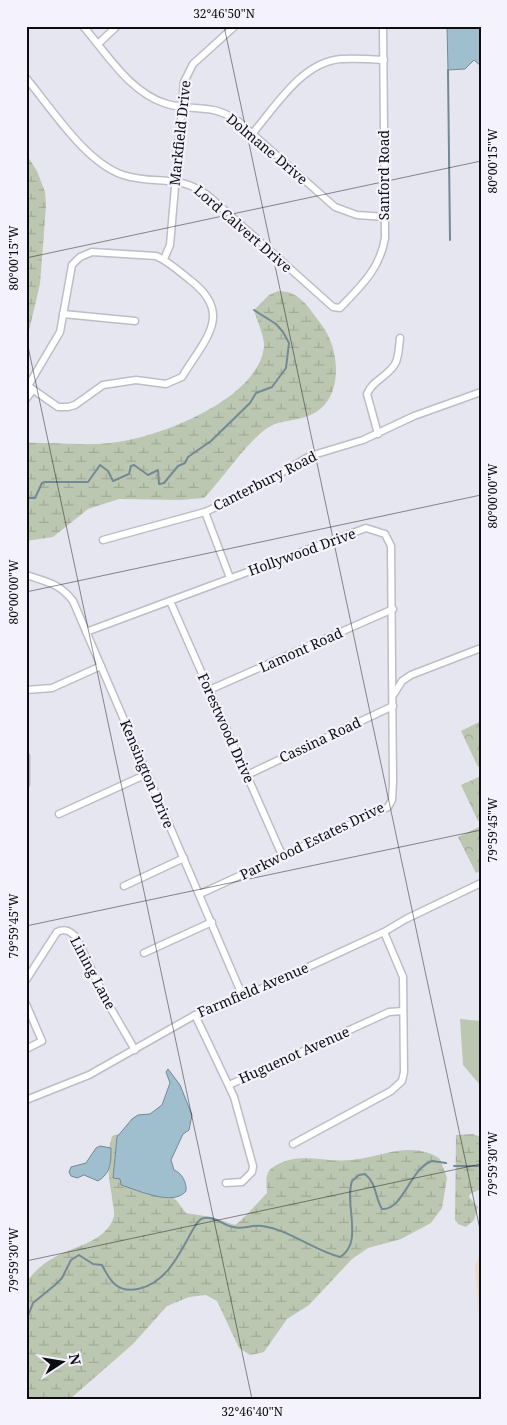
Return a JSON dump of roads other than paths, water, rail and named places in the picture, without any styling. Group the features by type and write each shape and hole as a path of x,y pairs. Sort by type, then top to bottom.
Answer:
{"street":[{"name":"Dolmane Drive","path":"83,26 138,90 166,104 181,107 215,108 238,121 335,207 357,215 385,217"},
{"path":"98,44 117,26"},
{"name":"Markfield Drive","path":"164,259 170,245 181,107 186,74 193,64 235,26"},
{"name":"Sanford Road","path":"340,308 372,274 380,260 385,238 383,26"},
{"path":"252,134 288,90 305,74 322,64 340,59 384,60"},
{"name":"Lord Calvert Drive","path":"26,78 79,142 100,164 132,178 188,183 203,192 332,307 340,308"},
{"path":"92,252 156,256 164,259 205,291 211,299 214,310 211,329 182,377 166,384 136,380 103,385 68,408 58,407 28,386 60,332 72,265 80,257 92,252"},
{"path":"63,314 135,321"},
{"path":"378,434 367,394 374,382 392,368 397,361 400,338"},
{"path":"26,400 33,390"},
{"name":"Canterbury Road","path":"103,540 205,512 247,493 310,456 378,434 414,416 481,392"},
{"path":"205,512 230,578"},
{"name":"Hollywood Drive","path":"86,632 366,528 372,528 385,534 391,546 393,706"},
{"name":"Kensington Drive","path":"26,575 64,589 73,601 244,997"},
{"name":"Forestwood Drive","path":"170,601 282,855"},
{"name":"Lamont Road","path":"209,690 392,609"},
{"path":"393,696 402,681 411,675 481,648"},
{"path":"26,690 52,688 101,666"},
{"name":"Cassina Road","path":"247,775 393,706"},
{"name":"Parkwood Estates Drive","path":"200,894 388,807 392,800 393,783 393,706"},
{"path":"26,756 26,784"},
{"path":"59,814 147,774"},
{"path":"124,886 184,858"},
{"name":"Farmfield Avenue","path":"26,1100 89,1075 195,1015 244,997 384,932 406,918 481,883"},
{"path":"144,954 212,922"},
{"name":"Lining Lane","path":"26,980 57,932 66,930 71,932 76,937 106,1000 136,1050"},
{"path":"293,1144 391,1091 402,1081 404,1072 401,969 384,932"},
{"path":"26,1004 42,1042 26,1049"},
{"name":"Huguenot Avenue","path":"195,1015 229,1085 389,1012 403,1011"},
{"path":"226,1183 242,1182 252,1172 253,1166 229,1085"}],"water":[{"path":"447,26 481,26 481,66 474,60 465,69 448,70"},
{"path":"168,1069 180,1085 192,1115 189,1130 183,1134 171,1160 174,1170 179,1173 186,1185 186,1191 180,1196 173,1198 155,1196 121,1185 120,1179 113,1178 117,1137 132,1119 138,1115 150,1114 162,1105 170,1083 166,1072"},
{"path":"100,1146 111,1148 111,1158 106,1174 98,1181 84,1175 77,1178 71,1176 69,1172 71,1167 86,1163 96,1148"}],"waterway":[{"path":"448,70 450,240"},
{"path":"26,498 35,498 42,483 45,482 88,482 100,465 108,471 113,481 129,474 131,466 134,465 148,475 158,470 159,484 164,483 178,466 185,463 188,457 211,441 250,403 256,393 272,387 286,368 289,343 283,332 276,324 254,310"},
{"path":"26,1346 28,1316 33,1303 62,1278 71,1260 79,1255 93,1264 102,1265 115,1285 125,1289 138,1289 152,1284 164,1275 199,1221 208,1218 237,1228 259,1226 272,1228 340,1257 347,1251 351,1242 350,1190 352,1181 359,1175 365,1174 372,1182 382,1209 389,1208 401,1197 424,1165 432,1161 446,1163"},
{"path":"454,1166 481,1166"}]}
